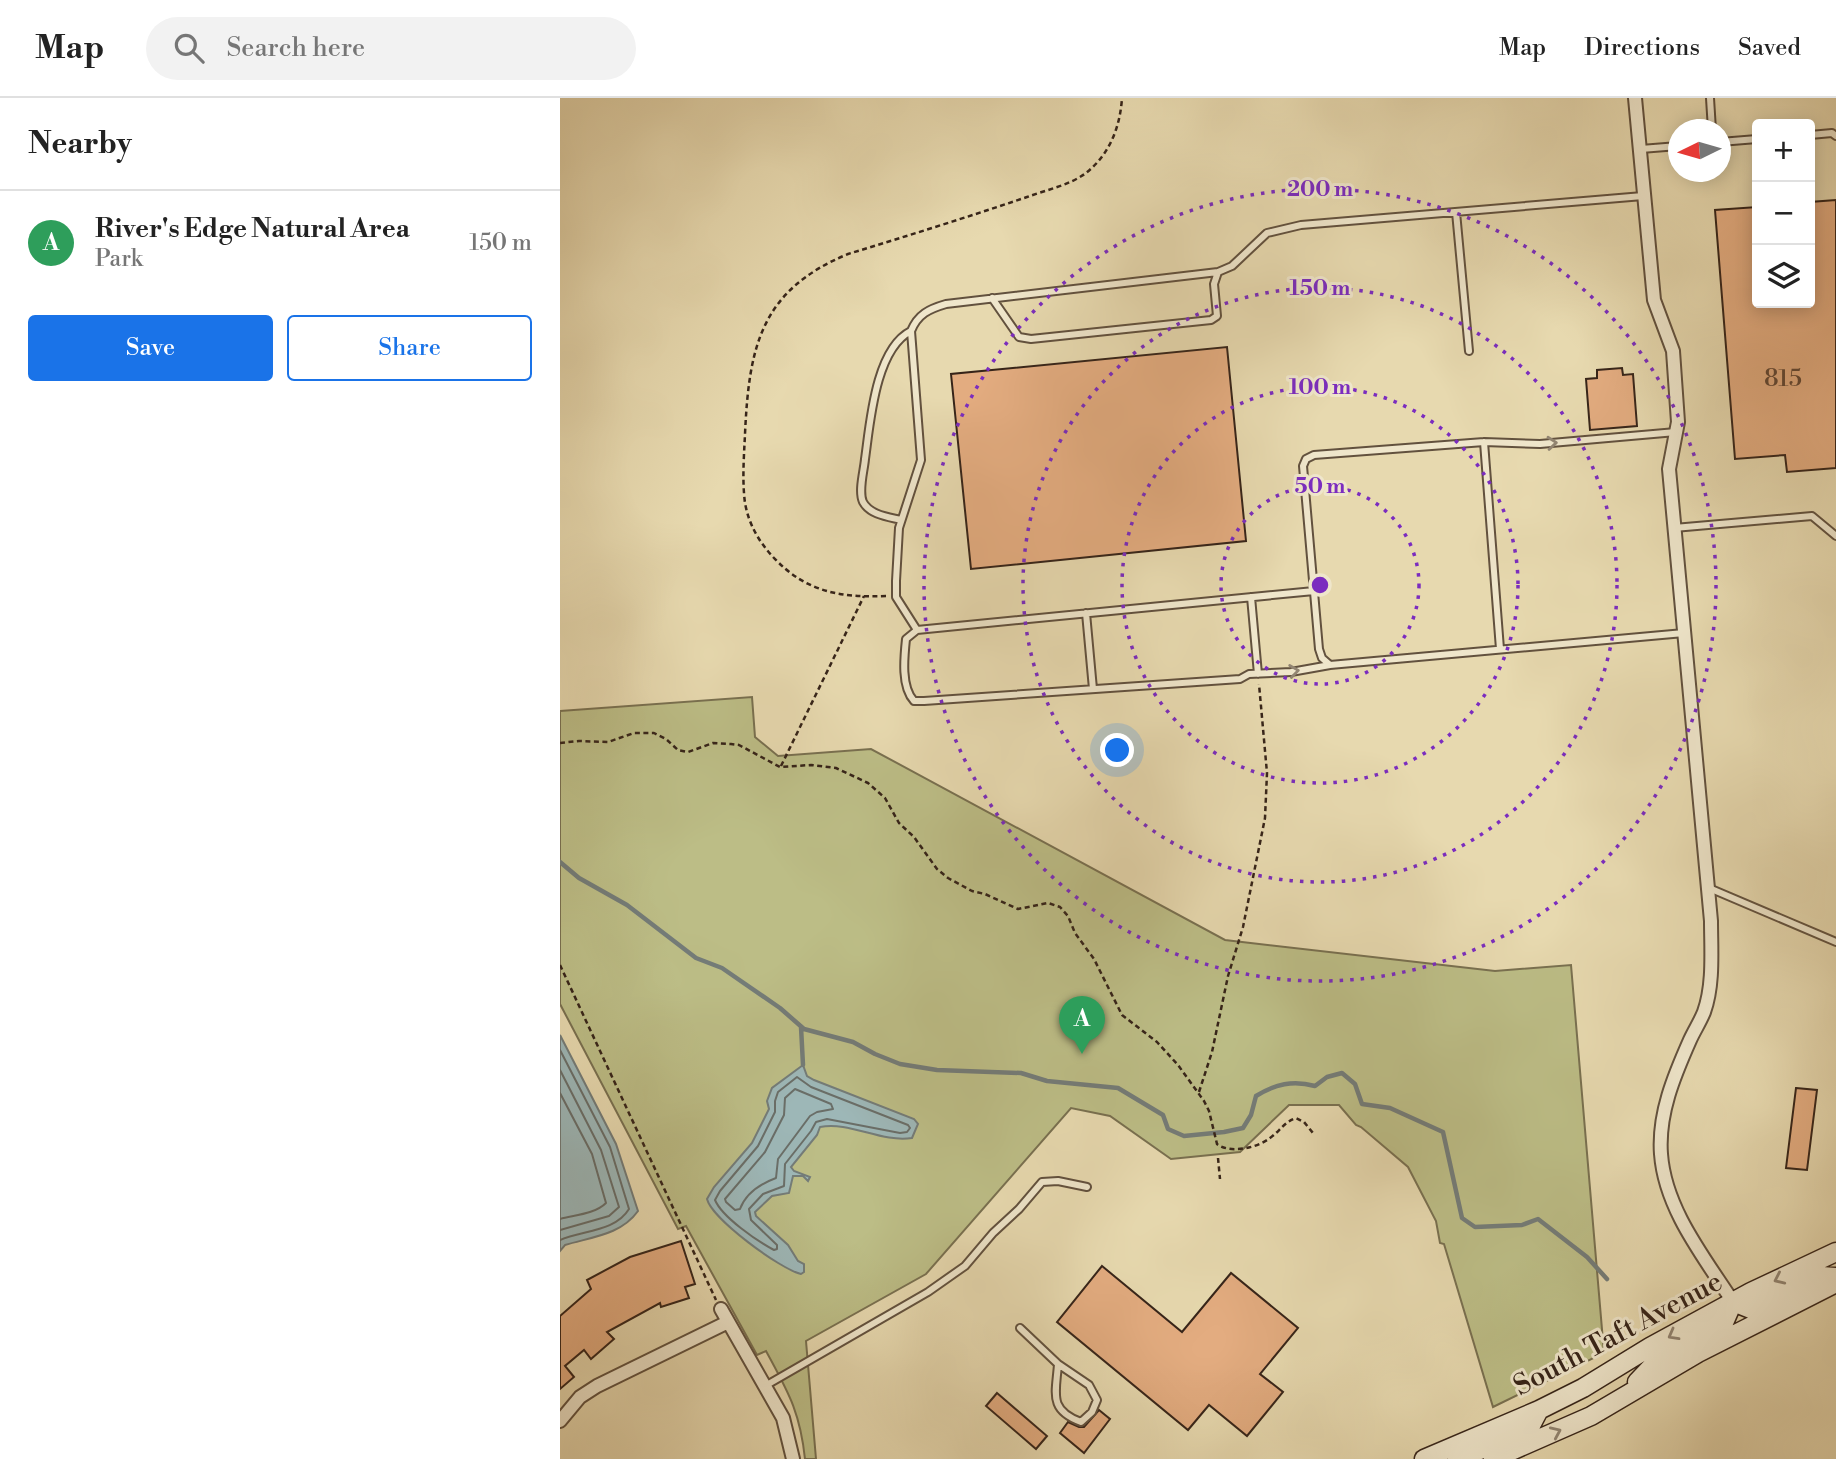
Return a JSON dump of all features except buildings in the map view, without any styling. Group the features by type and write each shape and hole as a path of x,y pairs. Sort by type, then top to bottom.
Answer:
{"main road":[{"name":"South Taft Avenue","path":"1424,1459 1539,1410 1583,1388 1650,1347 1733,1302 1836,1252"},
{"path":"1623,1398 1656,1362 1723,1325 1733,1302 1753,1310 1821,1276 1836,1278"},
{"name":"South Taft Avenue","path":"1493,1459 1591,1416 1698,1353 1836,1283"},
{"path":"1457,1459 1528,1431 1539,1410"}],"street":[{"path":"1635,98 1654,300 1673,351 1678,422 1669,469 1711,921 1708,993 1704,1012 1665,1103 1661,1153 1675,1208 1733,1302"},
{"path":"721,1309 783,1418 793,1459"},
{"path":"560,1421 580,1397 597,1386 729,1322"}],"lane":[{"path":"1710,98 1711,119"},
{"path":"1815,135 1832,133 1836,136"},
{"path":"1731,141 1752,139"},
{"path":"1639,149 1668,147"},
{"path":"917,630 896,597 896,543 921,460 911,331 915,322 928,309 992,298 1218,272 1232,266 1254,243 1273,230 1301,225 1643,197"},
{"path":"1456,212 1469,351"},
{"path":"992,298 1019,337 1031,339 1211,320 1217,316 1214,284 1218,272"},
{"path":"901,520 870,510 862,501 862,485 872,409 878,386 892,350 902,336 911,331"},
{"path":"1330,665 1322,658 1319,649 1303,466 1306,459 1314,455 1483,442 1540,444 1676,432"},
{"path":"1483,442 1500,649"},
{"path":"1674,528 1812,516 1836,537"},
{"path":"1314,591 917,630 906,639 904,655 908,695 914,701 1240,679 1258,674 1291,672 1330,665 1684,633"},
{"path":"1251,597 1258,674"},
{"path":"1086,613 1093,689"},
{"path":"1708,887 1836,942"},
{"path":"765,1386 928,1292 965,1266 1042,1182 1058,1181 1087,1187"},
{"path":"1020,1328 1058,1364 1089,1385 1097,1400 1092,1412 1081,1422 1065,1416 1055,1401 1058,1364"}],"path":[{"path":"896,597 825,591 808,585 795,577 765,549 755,535 745,503 743,464 752,363 760,332 792,286 824,264 1025,198 1085,174 1106,152 1112,141 1117,129 1122,98"},
{"path":"780,767 864,596"},
{"path":"1198,1093 1212,1052 1228,976 1243,927 1265,818 1267,773 1258,674"},
{"path":"560,743 608,743 634,733 654,733 678,750 688,752 713,743 739,745 780,767 811,765 836,768 868,783 885,798 899,823 914,837 937,869 960,885 1018,909 1048,903 1060,907 1094,959 1122,1015 1157,1042 1198,1093 1209,1111 1217,1144 1230,1149 1257,1145 1296,1118 1304,1122 1313,1133"},
{"path":"560,965 721,1309"},
{"path":"1218,1158 1220,1179"}],"green space":[{"path":"752,697 755,737 778,756 871,749 1225,940 1495,971 1571,965 1604,1353 1493,1407 1444,1244 1440,1243 1436,1221 1408,1167 1356,1125 1339,1105 1289,1105 1240,1152 1171,1159 1110,1116 1071,1108 926,1274 806,1341 816,1459 805,1459 796,1415 774,1365 766,1351 757,1355 686,1226 678,1229 560,1004 560,711"}],"water":[{"path":"560,1035 616,1144 638,1211 614,1230 565,1245 560,1251"},
{"path":"803,1065 807,1076 814,1080 914,1119 918,1124 912,1138 900,1139 843,1127 820,1127 817,1135 791,1167 794,1171 810,1177 808,1181 803,1176 793,1176 789,1193 772,1196 755,1212 756,1216 788,1245 798,1261 804,1264 804,1272 801,1274 778,1263 748,1242 721,1218 707,1199 752,1143 769,1109 767,1101 772,1088"}],"waterway":[{"path":"560,862 579,878 627,905 696,958 722,968 780,1008 804,1029 853,1042 900,1064 937,1070 1021,1073 1047,1081 1118,1088 1163,1115 1168,1129 1184,1136 1243,1128 1251,1115 1256,1096 1263,1092 1292,1083 1315,1086 1327,1077 1342,1073 1355,1084 1362,1104 1390,1108 1443,1132 1462,1218 1475,1227 1522,1225 1538,1219 1587,1257 1607,1279"},
{"path":"801,1027 803,1065"}],"place":[{"name":"River's Edge Natural Area","path":"1082,1054"}]}
